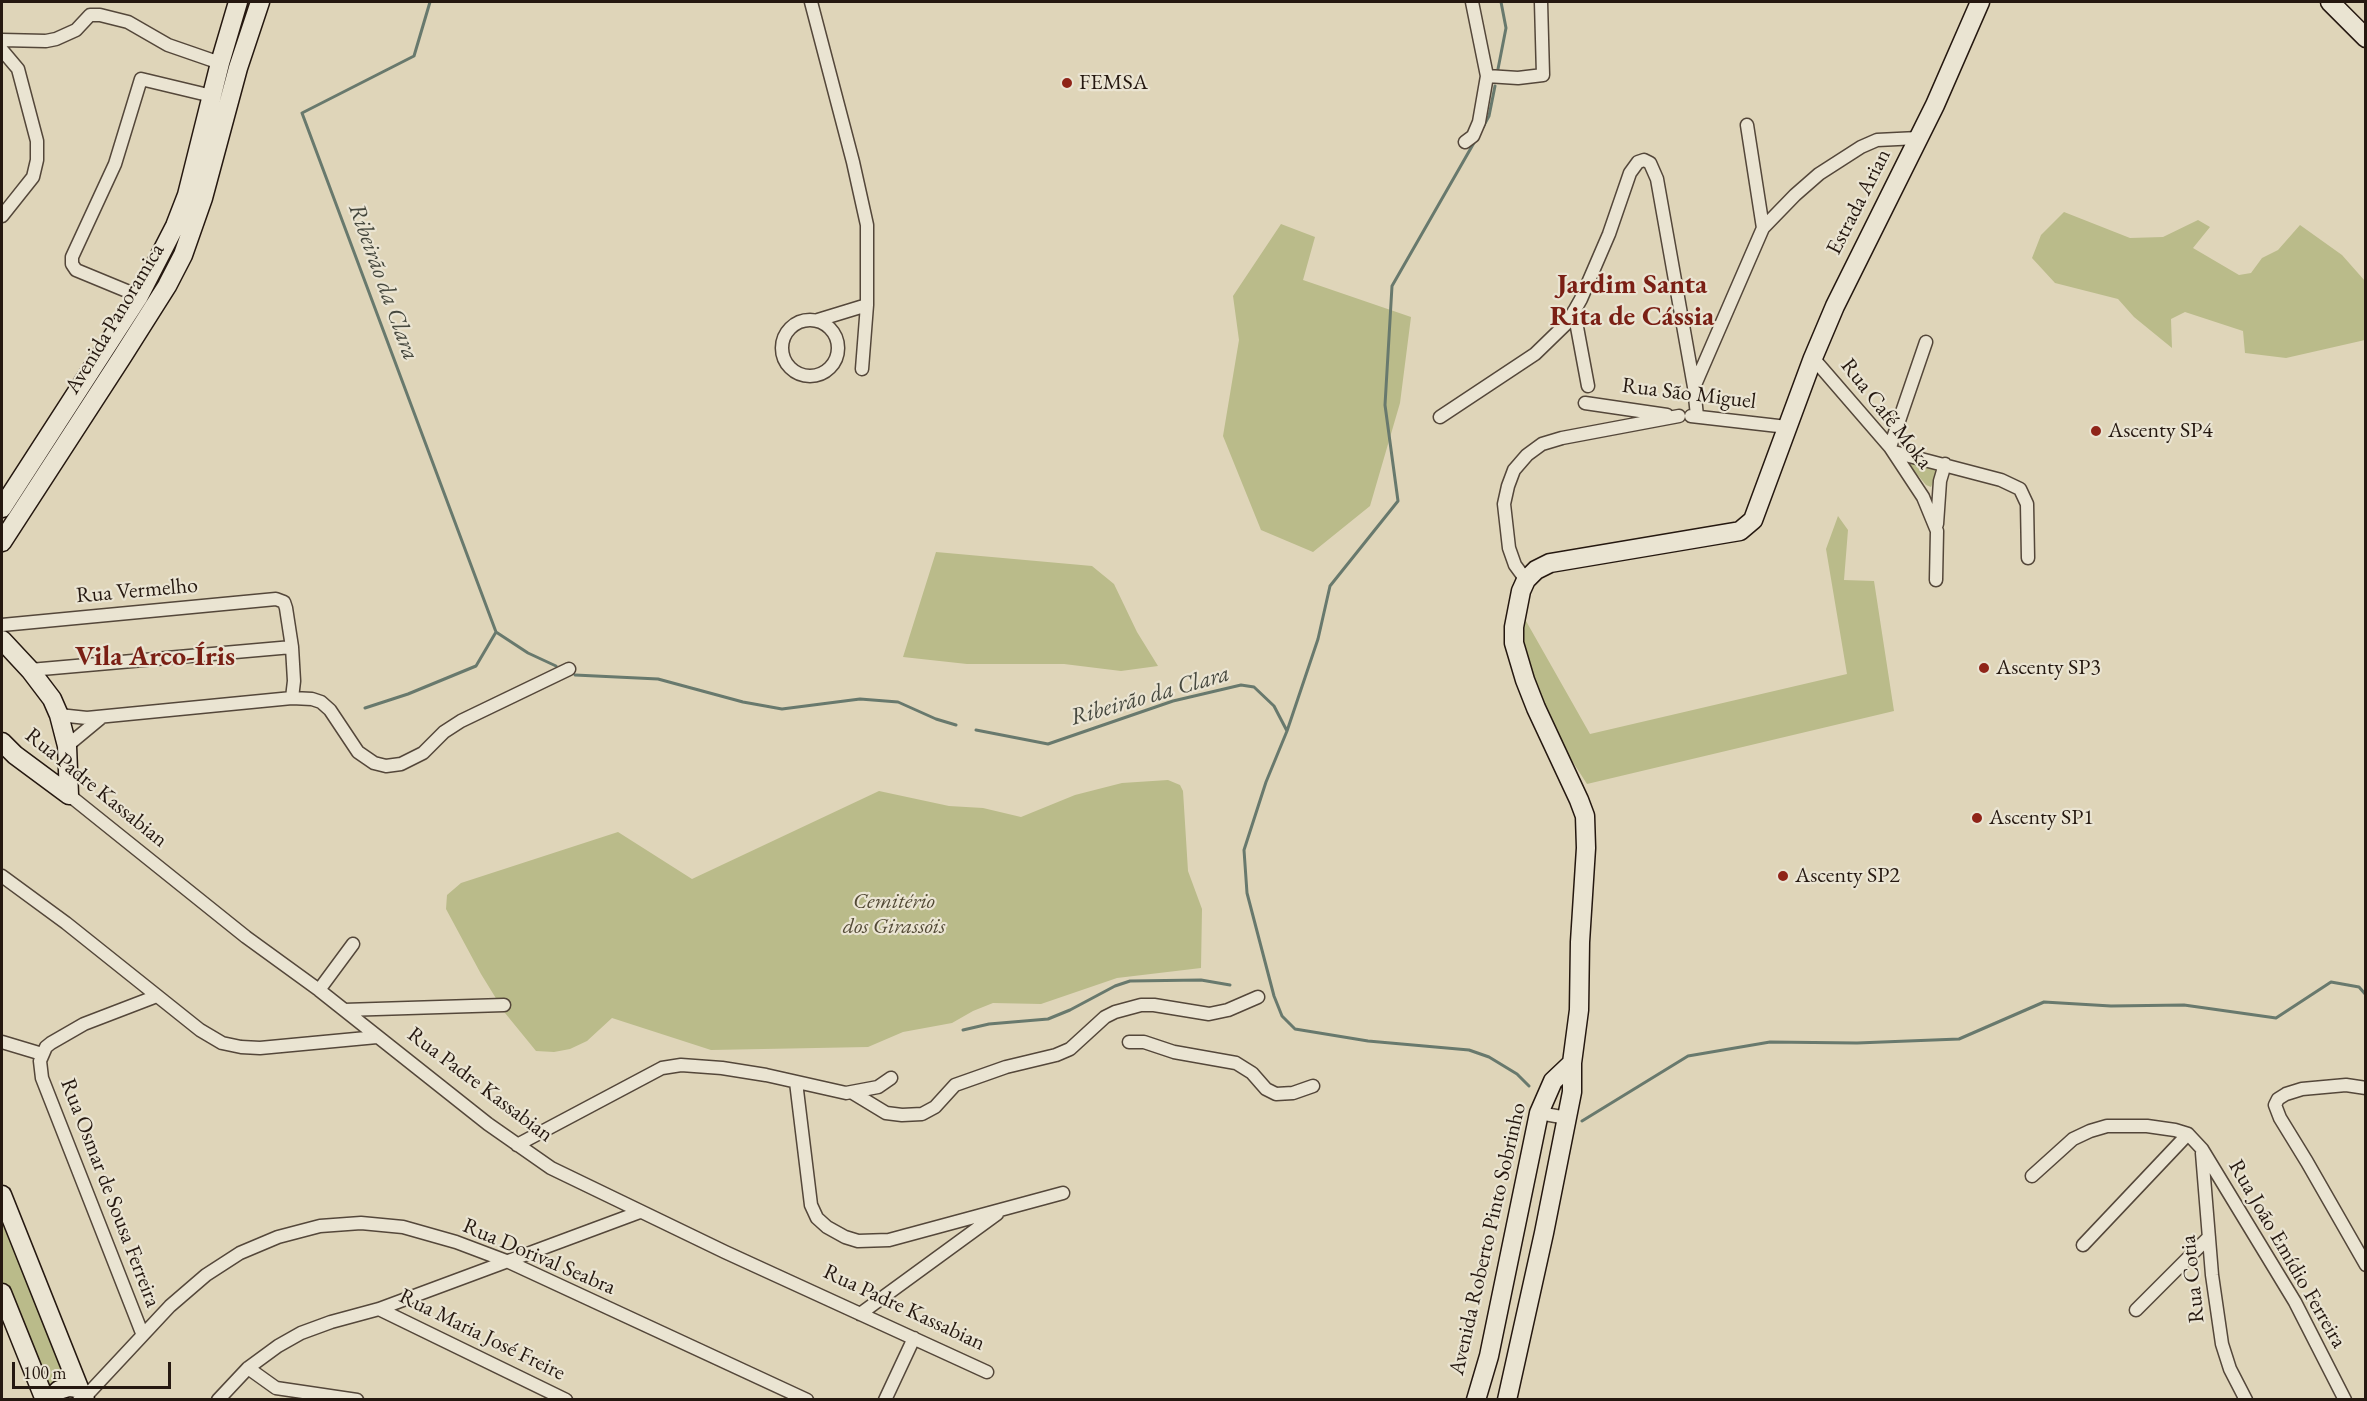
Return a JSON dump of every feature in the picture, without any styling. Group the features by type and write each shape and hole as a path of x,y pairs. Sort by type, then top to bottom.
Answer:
{"street":[{"name":"Avenida Panoramica","path":"2,508 139,296 176,226 187,195 220,63 238,2"},
{"name":"Avenida Panoramica","path":"2,542 123,357 167,286 183,255 203,198 238,68 260,2"},
{"path":"811,2 864,204 867,225 867,305 862,369"},
{"path":"1465,142 1473,136 1479,122 1487,76 1472,2"},
{"path":"1487,76 1518,78 1543,75 1541,2"},
{"name":"Estrada Arian","path":"1787,427 1813,358 1856,260 1918,138 1980,2"},
{"path":"2330,2 2366,38"},
{"path":"2,40 46,41 56,39 76,30 90,15 100,15 128,22 168,45 220,63"},
{"path":"2,50 18,69 37,141 37,160 33,177 2,216"},
{"path":"139,296 76,270 72,264 72,257 115,164 141,79 212,96"},
{"path":"1747,125 1763,228"},
{"path":"1694,387 1763,228 1795,195 1843,157 1877,140 1918,138"},
{"path":"1440,417 1535,354 1568,322 1610,234 1634,166 1644,160 1650,163 1657,179 1694,387 1697,416"},
{"path":"818,320 827,324 834,332 839,350 831,368 823,374 804,376 789,367 782,351 782,342 791,327 798,322 818,320 867,305"},
{"path":"1574,310 1588,386"},
{"path":"1926,342 1892,449 2001,480 2020,489 2027,504 2028,558"},
{"name":"Rua Café Moka","path":"1813,358 1892,449 1923,497 1937,531"},
{"name":"Rua São Miguel","path":"1586,403 1678,416 1697,416 1787,427"},
{"path":"1526,580 1515,565 1509,548 1504,504 1514,470 1527,455 1542,444 1562,438 1678,416"},
{"path":"1507,1400 1545,1233 1572,1092 1572,1063 1579,1010 1580,942 1585,867 1585,816 1525,680 1514,643 1517,606 1526,580 1536,570 1550,562 1740,531 1747,527 1757,511 1787,427"},
{"name":"Rua Café Moka","path":"1936,580 1940,481 1945,464"},
{"name":"Rua Vermelho","path":"2,625 276,599 284,602 292,647"},
{"path":"2,640 30,670 52,699 59,715 67,746 69,795"},
{"path":"30,670 292,647 294,681 292,698"},
{"path":"59,715 102,717 292,698 312,699 321,702 330,710 358,752 374,763 386,766 401,764 423,753 444,732 461,721 569,669"},
{"path":"67,746 102,717"},
{"name":"Rua Padre Kassabian","path":"2,742 246,937 319,990 517,1145 551,1168 640,1212 987,1372"},
{"path":"2,876 66,923 157,996 222,1043 260,1048 377,1037"},
{"path":"319,990 353,944"},
{"name":"Rua Osmar de Sousa Ferreira","path":"142,1333 39,1069 42,1054 51,1043 84,1024 157,996"},
{"path":"517,1145 648,1074 662,1068 681,1065 698,1065 853,1093 890,1114 922,1114 935,1107 955,1085 1006,1067 1056,1055 1070,1049 1105,1017 1115,1012 1141,1005 1154,1005 1209,1014 1228,1010 1258,997"},
{"path":"344,1010 504,1005"},
{"path":"2,1042 42,1054"},
{"path":"1129,1042 1144,1042 1174,1052 1236,1063 1252,1073 1266,1089 1276,1094 1293,1093 1312,1086"},
{"name":"Avenida Roberto Pinto Sobrinho","path":"1476,1400 1489,1356 1539,1113 1553,1081 1572,1063"},
{"path":"853,1093 878,1087 891,1078"},
{"path":"796,1082 812,1205 817,1218 826,1227 858,1241 889,1240 1063,1193"},
{"path":"2366,1088 2328,1086 2286,1094 2278,1099 2275,1105 2276,1111 2366,1266"},
{"path":"1539,1113 1567,1118"},
{"path":"2032,1176 2073,1139 2107,1126 2147,1126 2188,1134 2084,1245"},
{"name":"Rua João Emídio Ferreira","path":"2188,1134 2202,1149 2295,1302 2345,1400"},
{"name":"Rua Cotia","path":"2202,1149 2222,1344 2230,1369 2246,1400"},
{"path":"2,1195 83,1395"},
{"path":"860,1314 1005,1209"},
{"path":"218,1400 248,1368 278,1346 302,1333 331,1322 379,1309 640,1212"},
{"name":"Rua Dorival Seabra","path":"83,1395 170,1306 206,1275 240,1253 278,1237 320,1226 361,1223 403,1227 456,1242 509,1262 807,1400"},
{"path":"2136,1310 2210,1237"},
{"path":"2,1293 47,1400 59,1390 69,1387 83,1395"},
{"name":"Rua Maria José Freire","path":"379,1309 566,1400"},
{"path":"885,1400 914,1338"},
{"path":"248,1368 276,1388 357,1400"}],"green space":[{"path":"2064,212 2130,238 2163,237 2198,220 2210,227 2193,248 2239,275 2251,273 2262,258 2278,250 2300,225 2342,255 2365,281 2365,340 2286,358 2245,353 2243,331 2185,312 2171,319 2172,348 2134,317 2118,299 2055,283 2032,258 2041,235"},
{"path":"1281,224 1315,237 1303,280 1411,317 1400,403 1370,506 1313,552 1261,530 1223,436 1239,340 1233,296"},
{"path":"1911,461 1939,470 1931,487 1926,485 1911,467"},
{"path":"1838,516 1848,530 1844,580 1874,581 1894,711 1587,784 1558,739 1527,672 1517,633 1527,589 1526,621 1590,734 1847,674 1826,549"},
{"path":"936,552 1092,566 1114,584 1137,632 1158,666 1121,671 1064,664 967,664 903,657"},
{"name":"Cemitério dos Girassóis","path":"1168,780 1180,785 1183,791 1188,871 1202,909 1201,968 1117,978 1041,1004 993,1003 952,1023 903,1032 868,1047 711,1050 612,1018 587,1041 570,1049 554,1052 536,1051 505,1013 446,909 447,895 461,883 618,832 692,879 879,791 949,806 983,808 1021,817 1075,795 1122,783"},
{"path":"2,1212 68,1379 42,1389 2,1287"}],"waterway":[{"name":"Ribeirão da Clara","path":"430,2 414,56 302,113 496,632"},
{"path":"1498,69 1506,28 1501,2"},
{"path":"1483,127 1489,116 1495,86"},
{"path":"1287,731 1318,639 1330,586 1398,501 1385,405 1392,286 1475,141"},
{"name":"Ribeirão da Clara","path":"365,708 408,694 476,666 496,632 528,653 556,666"},
{"name":"Ribeirão da Clara","path":"575,675 658,679 743,702 782,709 860,699 898,702 956,725"},
{"name":"Ribeirão da Clara","path":"976,730 1048,744 1173,701 1241,685 1254,687 1274,706 1287,731 1266,782 1244,850 1247,893 1274,996 1282,1016 1295,1029 1368,1041 1469,1050 1489,1057 1517,1074 1529,1086"},
{"path":"963,1030 989,1024 1048,1019 1130,981 1201,980 1230,985"},
{"path":"1582,1121 1688,1056 1770,1042 1857,1043 1959,1039 2044,1002 2111,1006 2184,1005 2276,1018 2331,982 2359,987 2366,995"}],"place":[{"name":"FEMSA","path":"1067,83"},
{"name":"Ascenty SP4","path":"2096,431"},
{"name":"Ascenty SP3","path":"1984,668"},
{"name":"Ascenty SP1","path":"1977,818"},
{"name":"Ascenty SP2","path":"1783,876"}],"district":[{"name":"Jardim Santa Rita de Cássia","path":"1632,301"},
{"name":"Vila Arco-Íris","path":"155,657"}]}
